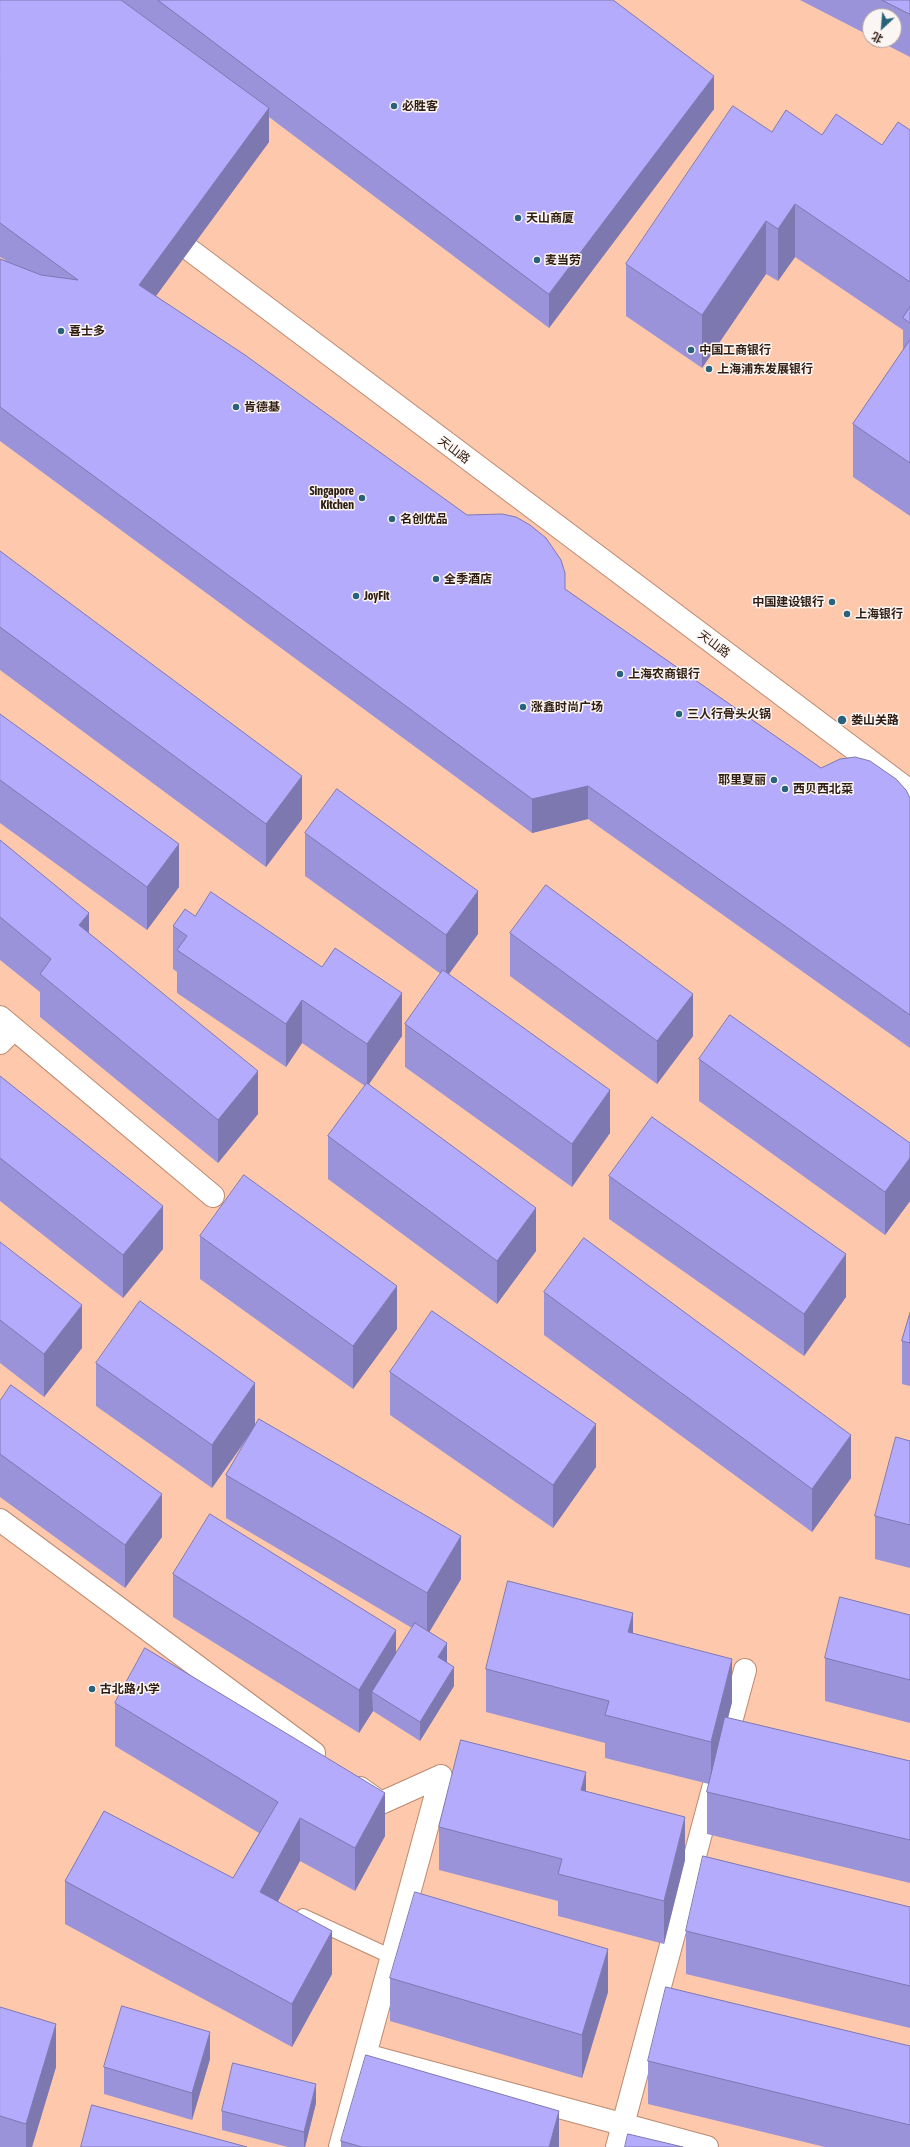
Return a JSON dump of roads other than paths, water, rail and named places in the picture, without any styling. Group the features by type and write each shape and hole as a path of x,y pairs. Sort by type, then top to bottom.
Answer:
{"street":[{"name":"天山路","path":"150,220 910,791"},
{"path":"4,1030 213,1196"},
{"path":"0,1520 381,1803 440,1776 340,2147"},
{"path":"617,2147 745,1670"},
{"path":"366,2055 707,2147"}],"lane":[{"path":"297,1913 392,1957"}],"place":[{"name":"必胜客","path":"394,106"},
{"name":"天山商厦","path":"518,218"},
{"name":"麦当劳","path":"537,260"},
{"name":"喜士多","path":"61,331"},
{"name":"中国工商银行","path":"691,350"},
{"name":"上海浦东发展银行","path":"709,369"},
{"name":"肯德基","path":"236,407"},
{"name":"Singapore Kitchen","path":"362,498"},
{"name":"名创优品","path":"392,519"},
{"name":"全季酒店","path":"436,579"},
{"name":"JoyFit","path":"356,596"},
{"name":"中国建设银行","path":"832,602"},
{"name":"上海银行","path":"847,614"},
{"name":"上海农商银行","path":"620,674"},
{"name":"涨鑫时尚广场","path":"523,707"},
{"name":"三人行骨头火锅","path":"679,714"},
{"name":"娄山关路","path":"842,720"},
{"name":"耶里夏丽","path":"774,780"},
{"name":"西贝西北菜","path":"785,789"},
{"name":"古北路小学","path":"92,1689"}]}
